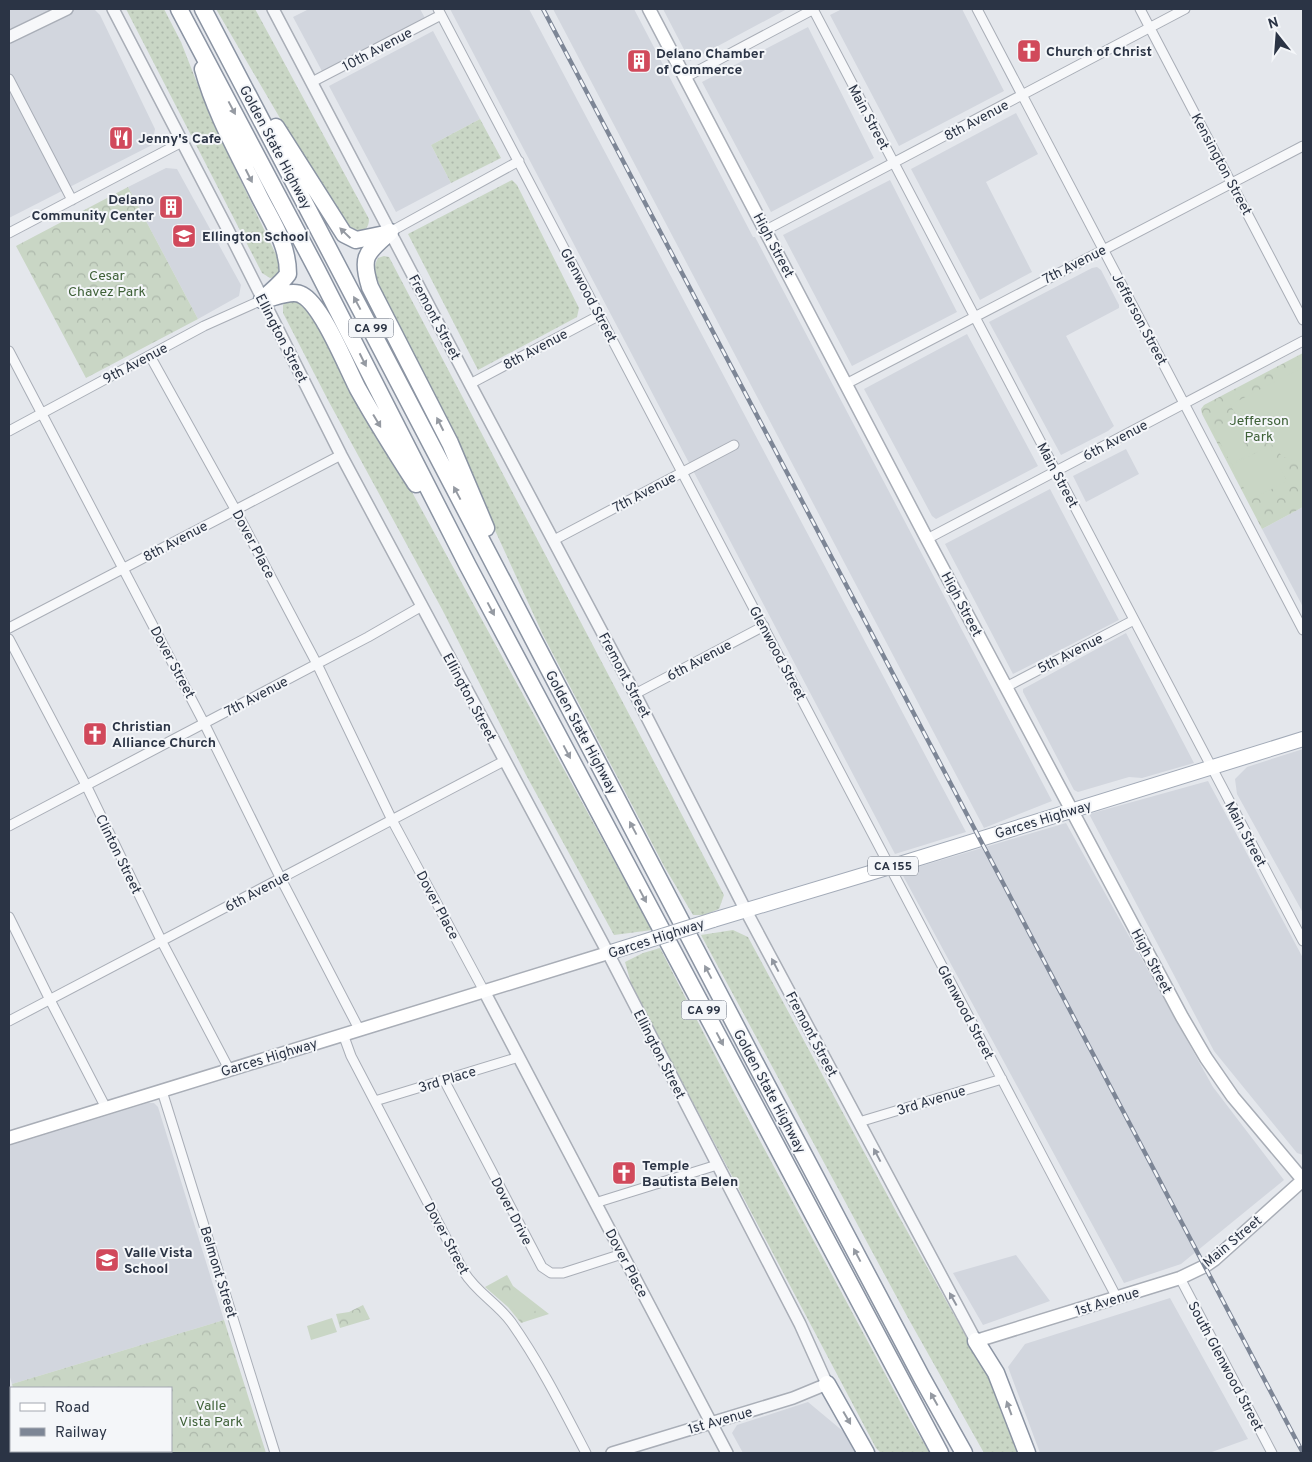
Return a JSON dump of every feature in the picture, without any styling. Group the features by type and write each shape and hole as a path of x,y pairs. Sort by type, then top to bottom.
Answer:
{"highway":[{"name":"Golden State Highway","path":"179,9 322,279 468,566 940,1453"},
{"name":"Golden State Highway","path":"203,9 774,1099 922,1378 964,1453"},
{"path":"192,34 207,84 239,155 286,248 288,274 262,300"},
{"path":"221,43 344,234 356,240 390,232"},
{"path":"390,232 366,256 365,266 370,287 450,443 521,614"},
{"path":"262,300 294,292 302,295 314,306 371,410 468,566"},
{"path":"976,1341 996,1373 1027,1453"},
{"path":"827,1384 866,1453"}],"main road":[{"name":"High Street","path":"649,9 927,539 1182,1017 1206,1058 1233,1097 1303,1180"},
{"name":"Garces Highway","path":"9,1138 745,909 890,867 1303,739"},
{"name":"Main Street","path":"1180,1278 1215,1259 1303,1180"},
{"name":"1st Avenue","path":"976,1341 1180,1278"}],"street":[{"path":"9,37 67,9"},
{"name":"Ellington Street","path":"113,9 341,455 608,953 800,1324 827,1384"},
{"name":"Fremont Street","path":"273,9 635,694 745,909 976,1341"},
{"path":"686,77 813,9"},
{"name":"Main Street","path":"813,9 1303,941"},
{"name":"Jefferson Street","path":"977,9 1303,630"},
{"name":"Kensington Street","path":"1140,9 1303,320"},
{"name":"8th Avenue","path":"766,230 1185,9"},
{"name":"10th Avenue","path":"312,82 440,12"},
{"name":"Glenwood Street","path":"440,12 1117,1298"},
{"path":"9,78 72,200"},
{"path":"9,233 182,142"},
{"name":"7th Avenue","path":"846,384 1303,146"},
{"path":"390,232 519,161"},
{"name":"9th Avenue","path":"9,431 204,326 262,300"},
{"name":"8th Avenue","path":"470,384 600,315"},
{"name":"6th Avenue","path":"927,539 1303,341"},
{"name":"Dover Street","path":"9,351 204,723 281,879 360,1029"},
{"name":"Dover Place","path":"150,356 236,510 316,664 392,820 727,1453"},
{"name":"7th Avenue","path":"554,540 734,445"},
{"name":"8th Avenue","path":"9,628 341,455"},
{"name":"7th Avenue","path":"9,826 422,606"},
{"name":"5th Avenue","path":"1006,687 1134,620"},
{"name":"6th Avenue","path":"635,694 764,626"},
{"name":"Clinton Street","path":"9,639 86,785 162,942 229,1069"},
{"name":"6th Avenue","path":"9,1021 504,760"},
{"path":"9,917 106,1108"},
{"name":"Dover Street","path":"343,1034 351,1056 464,1272 476,1288 505,1315 530,1350 586,1453"},
{"name":"3rd Place","path":"375,1101 519,1057"},
{"name":"3rd Avenue","path":"860,1122 1002,1079"},
{"name":"Dover Drive","path":"444,1080 542,1267 551,1272 564,1273 622,1254"},
{"name":"Belmont Street","path":"162,1090 275,1453"},
{"path":"595,1203 717,1165"},
{"name":"South Glenwood Street","path":"1180,1278 1272,1453"},
{"name":"1st Avenue","path":"612,1453 793,1398 827,1384"}],"shaded area":[{"path":"9,9 95,10 100,15 155,129 152,145 9,218"},
{"path":"309,9 420,9 425,18 323,73 293,17"},
{"path":"450,9 529,9 966,832 895,854"},
{"path":"553,9 634,9 1052,801 984,828"},
{"path":"663,9 787,9 690,61"},
{"path":"842,9 962,9 1004,91 899,146 830,15"},
{"path":"808,27 874,158 771,212 702,82"},
{"path":"433,31 480,119 431,145 451,183 396,212 329,86"},
{"path":"1016,113 1038,154 986,182 1032,272 980,300 911,169"},
{"name":"Ellington School","path":"166,168 177,169 241,285 239,296 198,319 128,187"},
{"path":"890,180 957,312 852,366 783,235"},
{"path":"1097,267 1101,270 1119,308 1066,336 1114,426 1108,431 1061,455 989,322"},
{"path":"967,334 1038,466 936,519 932,516 864,389"},
{"path":"1126,449 1139,474 1086,502 1073,476"},
{"path":"1050,489 1119,620 1013,674 945,544"},
{"path":"1303,507 1303,607 1262,529"},
{"path":"1126,633 1194,763 1142,778 1129,777 1078,792 1074,790 1023,689"},
{"path":"1303,749 1303,913 1237,794 1235,779 1247,767"},
{"path":"1208,781 1303,958 1303,1155 1297,1153 1214,1051 1089,814"},
{"path":"1066,823 1213,1087 1284,1180 1181,1264 1124,1283 901,872"},
{"name":"Valle Vista School","path":"148,1103 154,1103 158,1107 224,1320 12,1384 9,1374 9,1146"},
{"path":"1016,1255 1050,1301 983,1325 953,1273"},
{"path":"1170,1298 1248,1439 1209,1453 1040,1453 1008,1367 1025,1344"},
{"path":"808,1402 844,1432 855,1453 743,1453 732,1433 737,1425"}],"green space":[{"path":"126,9 164,9 181,42 210,116 281,265 281,272 276,277 270,278 262,273"},
{"path":"216,9 255,9 369,219 367,227 358,230 348,225 301,154"},
{"path":"480,119 501,158 451,183 431,145"},
{"path":"512,180 517,185 579,308 577,317 478,370 408,234"},
{"name":"Cesar Chavez Park","path":"128,187 198,319 86,378 16,246"},
{"path":"389,257 724,895 719,909 704,915 693,915 664,866 543,635 487,513 466,460 382,292 375,267 378,258"},
{"path":"294,300 305,308 323,334 401,472 652,930 614,935 526,775 443,611 329,402 283,313 283,305 287,301"},
{"name":"Jefferson Park","path":"1303,353 1303,507 1262,529 1201,409 1204,405"},
{"path":"1303,367 1303,463 1283,457 1271,444 1251,436 1230,405"},
{"path":"1231,419 1250,454 1231,464 1213,429"},
{"path":"1269,446 1287,481 1250,500 1232,465"},
{"path":"733,930 748,937 897,1213 991,1381 1019,1453 984,1453 908,1318 701,935"},
{"path":"660,948 736,1096 911,1422 930,1453 881,1453 876,1448 632,987 625,962 643,953"},
{"path":"507,1275 513,1286 549,1314 521,1323 508,1307 485,1287"},
{"path":"518,1293 536,1310 525,1321 508,1303"},
{"path":"363,1305 370,1319 340,1328 336,1314 349,1312"},
{"path":"332,1318 337,1332 311,1340 307,1326"},
{"name":"Valle Vista Park","path":"224,1320 266,1453 98,1453 172,1452 172,1387 13,1387 12,1384"}],"railway":[{"path":"543,9 1303,1453"}],"place":[{"name":"Church of Christ","path":"1029,51"},
{"name":"Delano Chamber of Commerce","path":"639,61"},
{"name":"Jenny's Cafe","path":"121,138"},
{"name":"Delano Community Center","path":"171,207"},
{"name":"Ellington School","path":"184,236"},
{"name":"Christian Alliance Church","path":"95,734"},
{"name":"Temple Bautista Belen","path":"624,1173"},
{"name":"Valle Vista School","path":"107,1260"}]}
